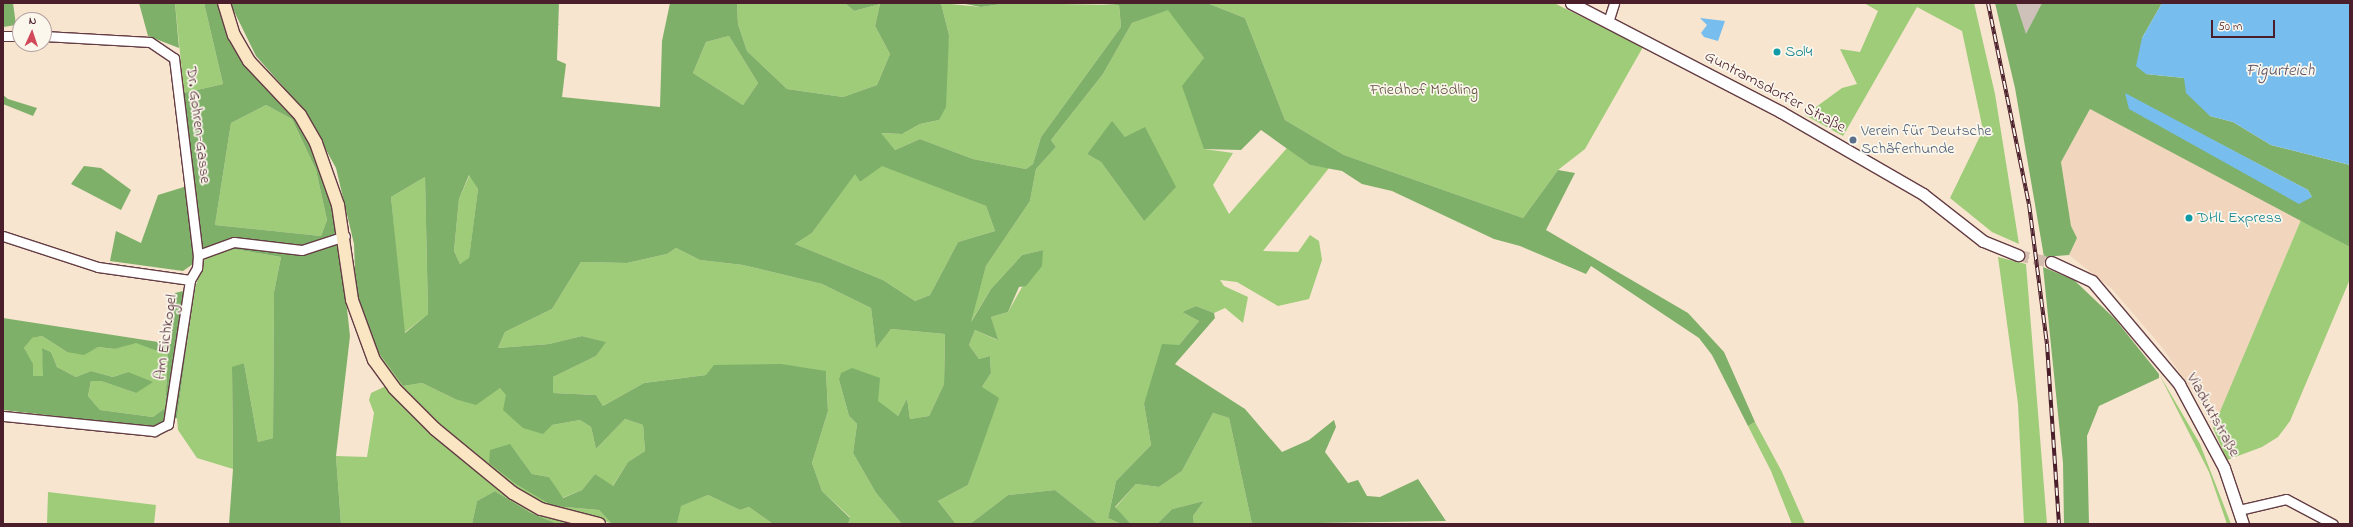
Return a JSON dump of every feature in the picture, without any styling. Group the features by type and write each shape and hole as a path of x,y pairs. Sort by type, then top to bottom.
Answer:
{"main road":[{"path":"224,3 234,35 249,61 300,115 316,143 332,184 345,236 352,300 359,326 374,360 394,388 435,429 527,502 552,513 599,524"}],"street":[{"name":"Guntramsdorfer Straße","path":"1571,3 1834,142 1923,194 1983,241 2018,256"},
{"path":"1608,22 1614,3"},
{"name":"Dr. Gohren-Gasse","path":"52,36 150,42 174,58 198,255 197,268 190,280"},
{"name":"Am Eichkogel","path":"3,236 98,267 190,280 168,424 154,431 3,416"},
{"path":"198,255 234,242 302,250 345,236"},
{"name":"Viaduktstraße","path":"2050,262 2092,281 2122,313 2179,384 2198,414 2239,510 2243,524"},
{"path":"2239,510 2286,499 2333,524"}],"shaded area":[{"path":"2016,3 2042,3 2026,35"},
{"path":"2090,109 2301,220 2213,428 2197,397 2161,346 2112,289 2069,255 2077,238 2071,227 2061,162"}],"green space":[{"path":"3,3 13,3 14,12 12,12 12,26 3,27"},
{"path":"139,3 175,3 179,48 148,36"},
{"path":"175,3 204,3 223,84 184,93"},
{"path":"204,3 220,3 253,74 292,113 315,152 331,199 340,245 350,336 336,456 341,524 229,524 233,469 232,367 244,363 258,442 273,438 274,292 281,257 228,248 206,255 183,271 110,261 116,231 141,243 158,195 184,187 184,93 223,84","holes":["266,105 292,119 316,170 327,220 321,236 215,225 231,123"]},
{"path":"230,3 559,3 557,60 566,64 562,97 660,107 662,41 670,3 737,3 738,24 747,51 787,89 843,97 877,85 890,54 875,26 880,4 854,11 845,3 941,3 949,35 946,107 939,120 920,124 902,134 881,133 895,150 920,139 973,159 1026,169 1033,164 1041,137 1121,27 1119,5 1085,3 1207,3 1245,18 1285,120 1344,155 1523,218 1558,170 1575,173 1546,230 1688,313 1724,352 1755,422 1748,426 1712,355 1699,338 1591,266 1586,274 1520,246 1494,239 1392,191 1362,184 1342,171 1310,165 1261,130 1241,150 1204,149 1182,86 1204,58 1168,10 1132,23 1103,74 1051,140 1056,147 1036,169 1030,201 986,266 971,322 991,289 1022,255 1043,250 1042,266 1026,286 1019,287 1008,312 991,317 998,340 975,330 969,345 979,359 990,356 991,373 982,387 999,398 968,485 938,501 956,524 902,524 876,493 853,453 857,424 849,416 839,380 841,373 852,368 880,378 878,401 898,416 907,398 910,419 929,416 944,384 945,334 891,329 876,348 871,308 822,284 743,265 700,260 676,248 667,254 627,263 581,262 552,309 505,332 498,348 549,344 582,336 606,342 596,356 553,377 553,393 596,395 603,406 644,383 706,375 714,365 781,364 826,371 828,411 812,463 822,491 850,518 848,524 773,524 749,507 740,510 708,495 681,506 677,524 612,524 599,510 553,506 516,484 489,463 490,450 510,444 532,474 549,477 563,498 582,490 595,474 613,486 628,462 645,451 643,425 625,419 596,449 591,427 580,420 552,425 543,434 523,428 503,410 506,395 500,388 476,405 455,399 422,383 403,386 370,341 356,297 354,244 336,168 304,110 256,56","holes":["729,36 758,83 743,105 693,73 706,42","882,166 986,206 995,231 958,242 930,295 915,301 883,280 795,244 812,233 855,174 860,182","469,175 478,189 469,258 460,264 454,251 459,199","425,177 428,314 405,333 391,197"]},
{"path":"737,3 845,3 854,11 880,4 875,26 890,54 877,85 843,97 787,89 747,51 738,24"},
{"path":"941,3 981,7 1008,3 1119,5 1121,27 1041,137 1033,164 1026,169 973,159 920,139 895,150 880,133 902,134 920,124 939,120 949,35"},
{"path":"960,3 1008,3 981,7"},
{"name":"Friedhof Mödling","path":"1207,3 1554,3 1643,47 1585,149 1558,170 1523,218 1344,155 1285,120 1245,18"},
{"path":"1864,3 1974,3 1995,94 2019,244 1992,232 1950,198 1983,130 1962,31 1917,7 1843,136 1805,115 1842,88 1857,84 1840,49 1860,52 1878,11"},
{"path":"1995,3 2016,3 2026,34 2042,3 2162,3 2142,38 2146,74 2184,78 2210,116 2233,122 2271,145 2350,165 2350,247 2090,109 2061,162 2071,226 2077,238 2069,255 2044,257 2015,88","holes":["2125,94 2308,190 2312,197"]},
{"path":"1169,9 1204,58 1204,149 1233,153 1213,185 1229,214 1287,148 1310,165 1329,168 1263,251 1298,252 1310,235 1319,241 1322,260 1309,299 1278,306 1237,282 1220,280 1224,286 1248,297 1243,323 1225,308 1214,313 1196,306 1182,312 1199,321 1179,345 1144,404 1151,445 1116,481 1108,518 1121,524 1098,524 1055,490 1008,495 970,524 956,524 938,501 968,485 978,455 982,387 991,373 990,356 979,359 969,345 975,330 997,340 991,317 1008,312 1043,250 1022,255 991,289 970,323 986,266 1030,201 1036,169 1056,147 1051,140 1103,74 1132,23","holes":["1112,122 1125,137 1144,221 1101,162 1087,154"]},
{"path":"729,36 758,83 743,105 693,73 706,42"},
{"path":"3,95 8,99 37,108 33,116 3,104"},
{"path":"266,105 292,119 316,170 327,220 321,236 215,225 231,123"},
{"path":"1112,121 1125,137 1145,127 1176,187 1144,221 1101,162 1087,154"},
{"path":"882,165 986,206 995,231 958,242 930,295 915,301 883,280 795,244 812,233 855,173 860,182"},
{"path":"84,166 101,168 131,190 121,210 71,184"},
{"path":"470,174 478,189 469,259 460,264 454,251 459,199"},
{"path":"425,177 428,314 404,333 391,197"},
{"path":"2301,220 2350,247 2350,279 2290,421 2278,437 2262,447 2227,460 2213,428"},
{"path":"228,248 281,257 274,292 273,438 258,442 244,363 232,368 233,469 197,458 178,430 177,418 195,288 206,255"},
{"path":"676,248 700,260 743,265 822,284 871,308 876,347 891,329 945,334 944,384 929,416 910,419 907,398 898,416 839,380 849,416 857,424 853,453 876,493 902,524 848,524 850,517 822,491 812,463 828,411 826,371 706,375 644,383 603,406 596,395 553,393 553,377 596,356 605,342 582,336 549,344 498,348 505,332 552,309 581,262 627,263 667,254"},
{"path":"1998,257 2026,264 2047,524 2024,524 2018,404"},
{"path":"2043,267 2074,280 2115,319 2159,374 2159,378 2099,406 2087,436 2089,524 2064,524 2063,463"},
{"path":"195,288 177,418 150,427 3,410 3,318 171,344 175,293","holes":["42,336 67,352 84,355 98,347 115,349 136,343 168,355 165,408 153,417 100,410 88,396 91,381 101,381 136,393 153,382 128,372 113,377 91,371 76,377 57,367 51,352 42,348 43,376 33,376 33,364 24,348 32,338"]},
{"path":"1196,306 1214,313 1215,318 1175,364 1245,409 1282,452 1309,440 1334,420 1336,427 1325,452 1348,483 1358,480 1367,496 1380,497 1418,479 1446,521 1252,524 1229,418 1213,413 1182,471 1159,487 1136,484 1115,507 1130,523 1147,524 1121,524 1108,518 1116,481 1151,445 1144,404 1162,344 1179,345 1199,321 1182,312"},
{"path":"42,336 67,352 98,347 115,349 136,342 168,355 165,408 153,417 100,410 88,396 91,381 101,381 136,393 128,372 113,377 91,371 76,377 57,367 51,352 42,348 44,376 33,376 24,348 31,338"},
{"path":"370,341 403,386 422,383 455,399 500,388 552,425 580,420 591,427 596,449 625,419 643,425 645,451 628,462 612,487 595,474 582,490 562,498 549,477 532,474 510,444 553,506 599,510 612,524 587,514 560,510 525,497 432,419 395,382"},
{"path":"2159,374 2200,444 2231,524 2227,524 2209,472"},
{"path":"386,386 489,480 586,524 558,524 531,513 495,491 477,501 472,524 341,524 336,456 367,457 374,413 369,400 371,393"},
{"path":"1213,413 1229,418 1252,524 1194,524 1193,516 1204,501 1172,509 1157,524 1130,523 1115,508 1136,484 1159,487 1182,471"},
{"path":"1755,422 1782,472 1805,524 1792,524 1771,471 1748,426"},
{"path":"1055,490 1098,524 970,524 1008,495"},
{"path":"495,491 531,513 558,524 472,524 477,501"},
{"path":"48,492 156,505 154,524 47,524"},
{"path":"708,495 740,510 749,507 773,524 677,524 680,506"},
{"path":"1204,501 1193,516 1194,524 1157,524 1172,509"}],"water":[{"name":"Figurteich","path":"2162,3 2350,3 2350,165 2271,145 2233,122 2210,116 2186,93 2184,78 2146,74 2136,66 2142,38"},
{"path":"1700,18 1725,21 1718,41 1704,37 1701,33 1707,25"},
{"path":"2125,93 2308,190 2312,197 2299,204 2129,109"}],"tunnel":[{"path":"2018,255 2051,262"}],"railway":[{"path":"1988,3 2029,204 2047,344 2059,524"}],"place":[{"name":"Sol4","path":"1777,52"},
{"name":"Verein für Deutsche Schäferhunde","path":"1853,140"},
{"name":"DHL Express","path":"2189,218"}]}
